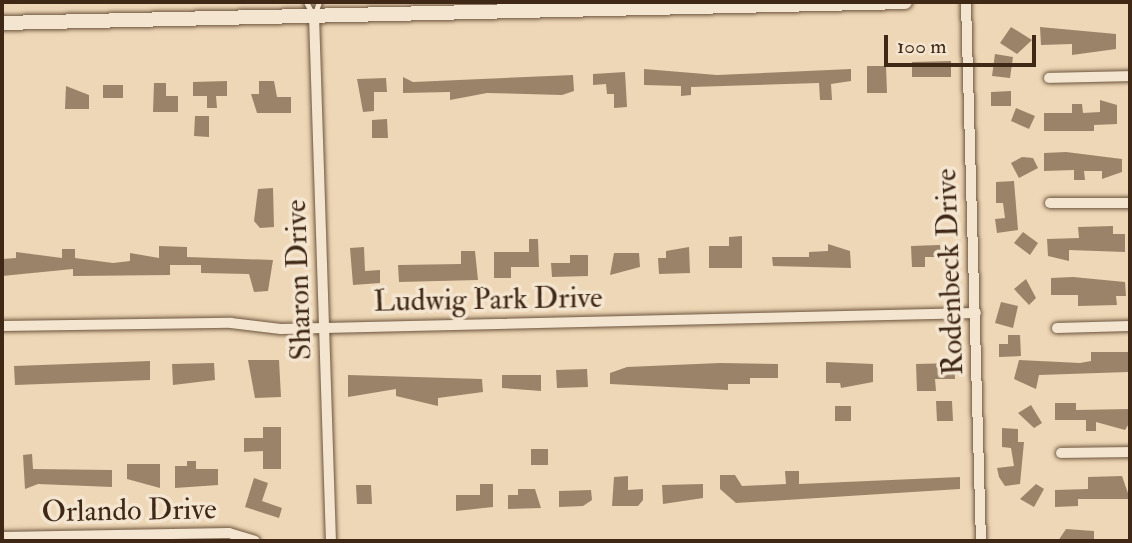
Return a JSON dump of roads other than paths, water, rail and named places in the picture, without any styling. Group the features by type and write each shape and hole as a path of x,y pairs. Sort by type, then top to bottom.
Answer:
{"main road":[{"path":"2,23 645,5 905,2"}],"street":[{"name":"Rodenbeck Drive","path":"966,2 981,541"},
{"name":"Sharon Drive","path":"314,16 327,328 331,541"},
{"path":"1049,78 1130,76"},
{"path":"1050,203 1130,203"},
{"name":"Ludwig Park Drive","path":"2,326 327,328 976,313"},
{"path":"1056,328 1130,326"},
{"path":"1062,453 1130,452"},
{"name":"Orlando Drive","path":"2,537 229,533 256,541"}],"lane":[{"path":"306,2 314,16"},
{"path":"314,16 319,2"}]}
